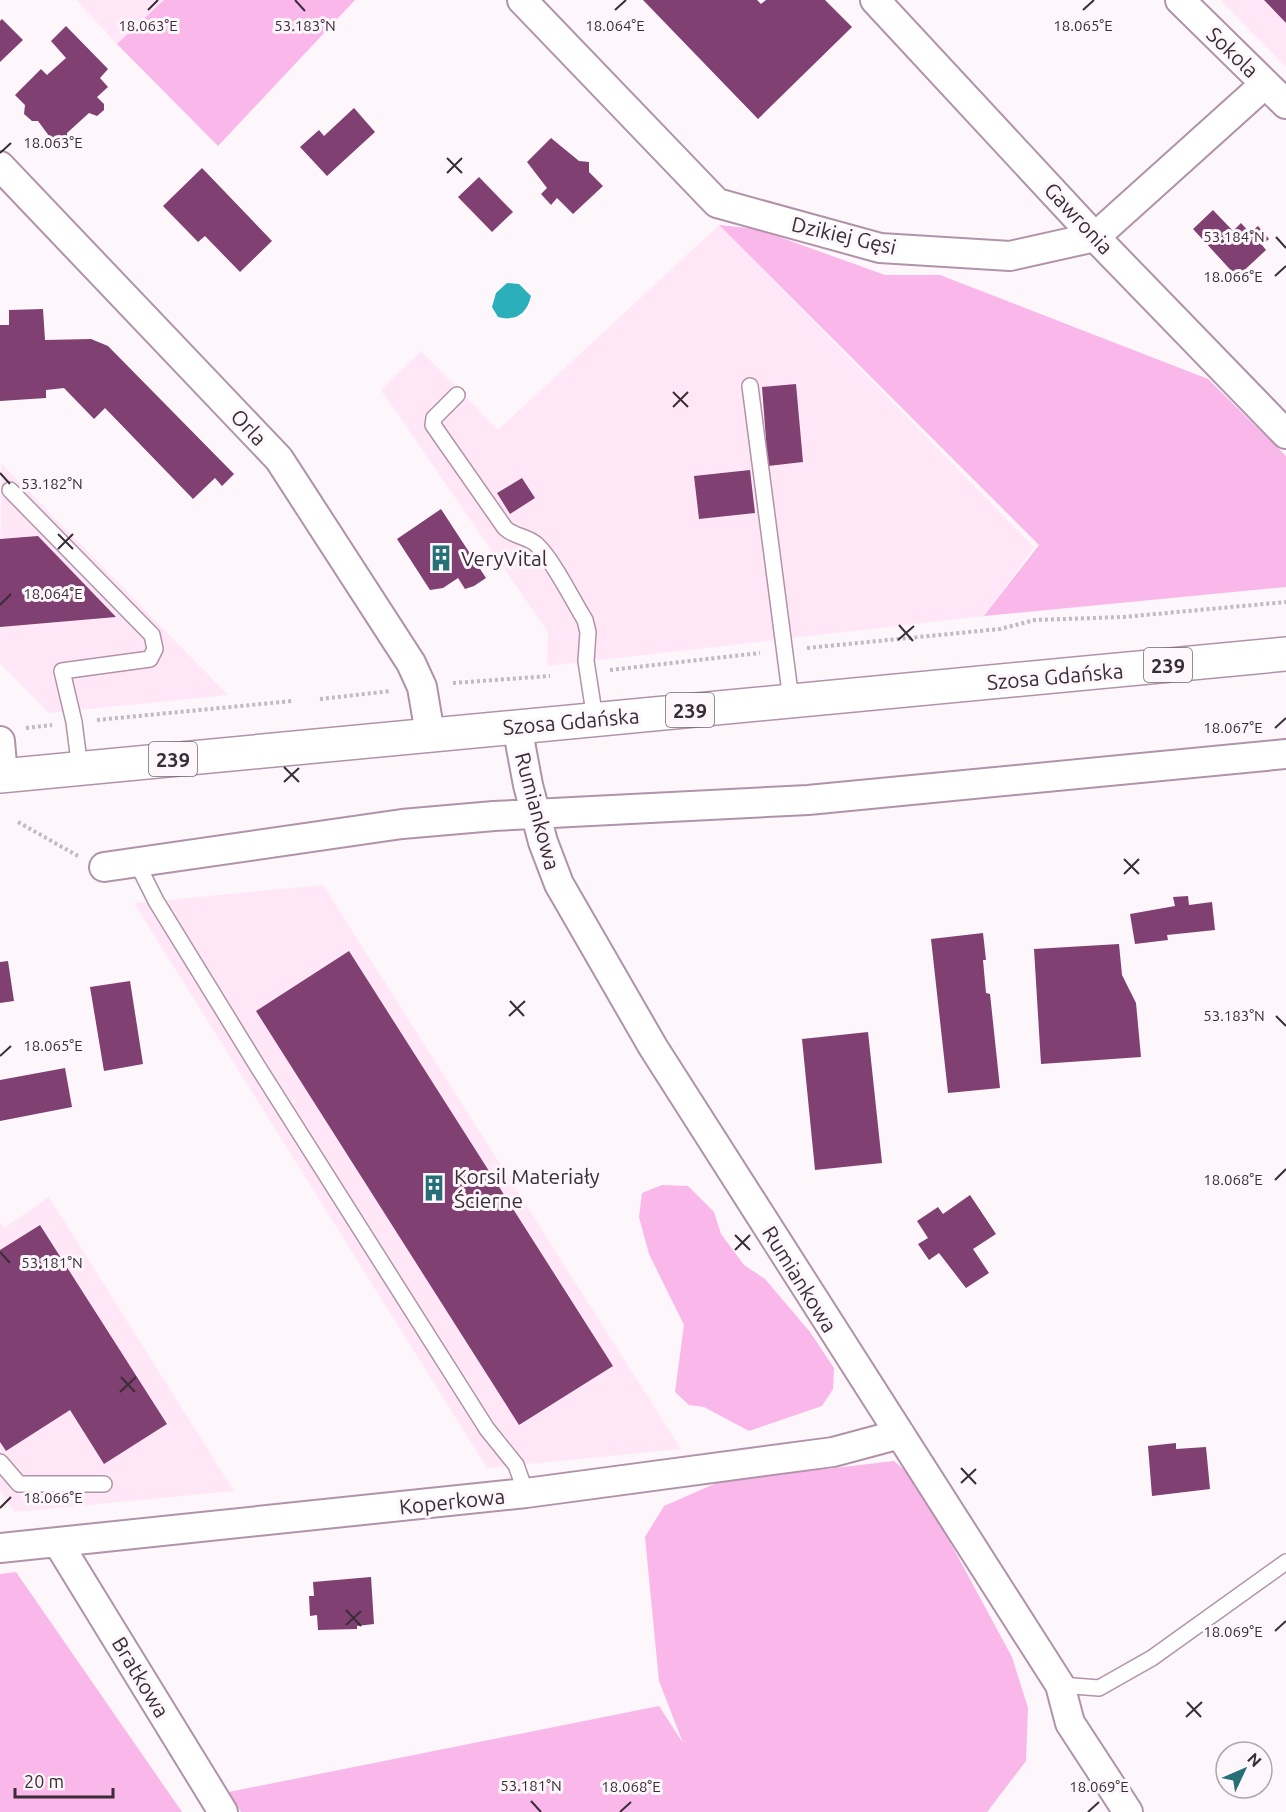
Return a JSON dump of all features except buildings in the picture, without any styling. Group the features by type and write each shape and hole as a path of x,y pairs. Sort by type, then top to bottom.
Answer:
{"main road":[{"name":"Szosa Gdańska","path":"2,776 1286,654"}],"street":[{"name":"Dzikiej Gęsi","path":"522,0 717,203 880,248 1010,256 1095,237 1265,84"},
{"name":"Gawronia","path":"875,0 1095,237 1286,434"},
{"name":"Sokola","path":"1180,0 1286,104"},
{"name":"Orla","path":"0,166 279,459 411,663 422,687 430,734"},
{"name":"Rumiankowa","path":"517,726 536,814 559,884 653,1047 1060,1685 1070,1723 1128,1812"},
{"path":"2,776 9,735"},
{"path":"104,867 402,824 536,814 808,800 1286,754"},
{"name":"Koperkowa","path":"0,1548 526,1493 833,1452 900,1434"},
{"name":"Bratkowa","path":"58,1543 223,1812"}],"lane":[{"path":"750,386 791,700"},
{"path":"457,395 434,418 433,425 505,528 516,536 531,540 541,549 585,620 588,632 586,661 595,719"},
{"path":"10,490 152,635 155,649 150,659 62,671 74,722 80,769"},
{"path":"136,861 156,901 258,1067 487,1429 516,1465 526,1493"},
{"path":"0,1462 19,1484 104,1484"},
{"path":"1060,1685 1099,1688 1152,1658 1286,1562"}],"path":[{"path":"805,648 1000,629 1035,620 1123,616 1286,602"},
{"path":"603,671 764,653"},
{"path":"451,683 550,676"},
{"path":"320,699 393,691"},
{"path":"88,720 292,701"},
{"path":"9,735 62,724"},
{"path":"18,822 93,864 104,867"}],"shaded area":[{"path":"76,0 164,0 117,44"},
{"path":"164,0 355,0 218,146 117,44"},
{"path":"1222,0 1286,0 1286,67 1222,2"},
{"path":"719,225 1034,547 984,616 547,666 548,632 381,390 421,351 498,430"},
{"path":"719,225 757,229 885,275 940,275 1208,379 1286,456 1286,587 984,616 1039,545"},
{"path":"1,463 228,695 49,713 0,663"},
{"path":"323,885 681,1449 487,1468 134,903"},
{"path":"662,1185 688,1186 714,1212 721,1234 744,1265 765,1279 810,1332 834,1368 833,1389 822,1406 749,1431 704,1407 689,1405 675,1392 684,1325 649,1254 639,1217 642,1193"},
{"path":"49,1197 234,1491 14,1512 0,1490 0,1222 4,1228"},
{"path":"894,1461 917,1481 1012,1657 1028,1708 1026,1761 987,1812 241,1812 229,1792 659,1706 683,1743 659,1681 645,1537 664,1506 735,1475 826,1469"},
{"path":"16,1572 182,1812 0,1812 0,1574"}],"water":[{"path":"507,283 519,284 531,296 527,307 520,315 510,318 498,317 492,307 496,293"}],"place":[{"name":"VeryVital","path":"441,558"},
{"name":"Korsil Materiały Ścierne","path":"434,1188"}]}
